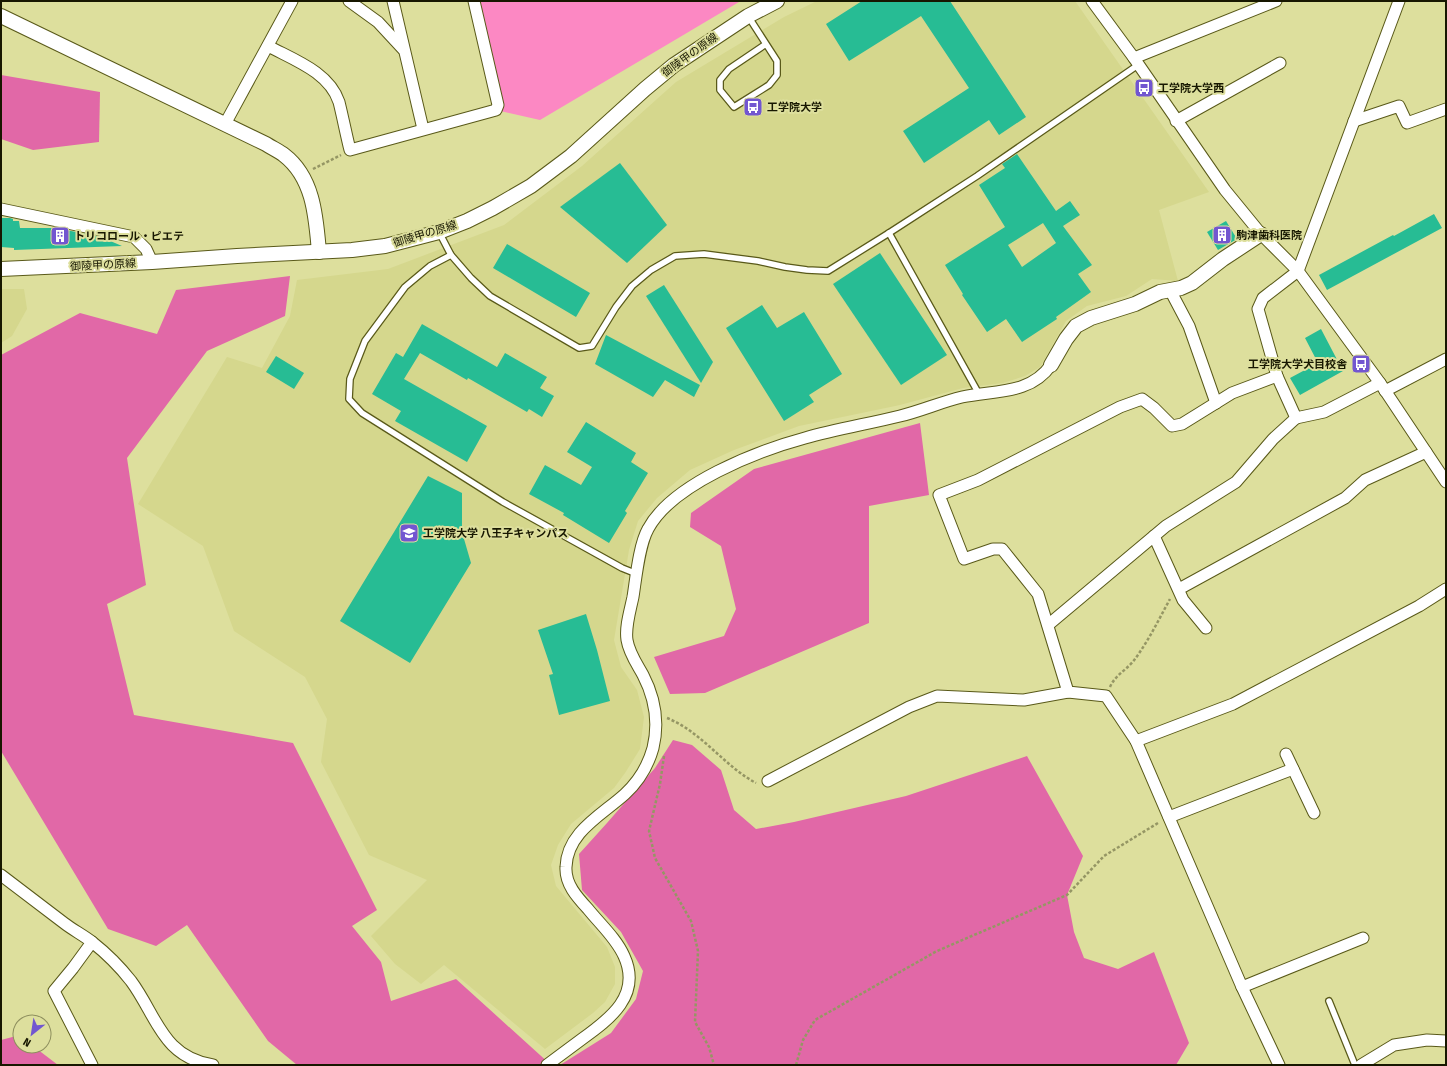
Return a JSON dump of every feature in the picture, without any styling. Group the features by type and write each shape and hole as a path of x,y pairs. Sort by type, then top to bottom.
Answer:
{"street":[{"path":"224,124 292,1"},
{"path":"349,1 378,22 404,50"},
{"path":"393,1 423,129"},
{"path":"268,46 316,72 324,80 338,101 350,150 496,110 498,106 474,1"},
{"name":"御陵甲の原線","path":"1,270 352,250 385,246 439,232 467,221 493,208 531,186 571,156 645,89 674,65 748,16 777,1"},
{"path":"1092,1 1225,190 1261,234 1298,271 1382,387 1446,482"},
{"path":"1136,62 1276,1"},
{"path":"1296,418 1277,376 1258,309 1263,298 1298,271 1399,1"},
{"path":"1,16 266,144 284,155 295,165 302,175 311,196 319,252"},
{"path":"1176,121 1280,63"},
{"path":"1354,121 1399,106 1407,123 1446,109"},
{"path":"1,209 134,238 146,250 152,262"},
{"path":"547,1065 606,1022 617,1010 625,996 629,982 629,968 614,939 569,886 566,874 566,863 569,849 578,835 593,820 625,794 637,781 646,768 652,750 655,736 656,714 653,699 644,677 632,656 627,640 628,622 641,550 647,530 662,509 684,491 706,478 747,458 804,438 903,415 960,398 1010,390 1029,384 1044,375 1066,339 1076,326 1091,318 1135,304 1160,292 1181,288 1192,283 1223,259 1261,234"},
{"path":"1170,290 1189,326 1216,403"},
{"path":"1048,625 1166,526 1236,482 1273,439 1296,418 1324,412 1446,359"},
{"path":"1068,692 1038,594 1002,549 993,549 964,559 939,495 978,480 1120,407 1142,399 1154,408 1172,426 1182,424 1232,393 1277,376"},
{"path":"1179,589 1345,498 1365,480 1426,452"},
{"path":"1154,536 1183,600 1206,628"},
{"path":"1136,741 1233,704 1419,606 1446,589"},
{"path":"768,781 909,707 937,696 1024,700 1068,692 1106,696 1136,741 1202,898 1242,988 1279,1065"},
{"path":"1286,754 1314,813"},
{"path":"1169,817 1293,769"},
{"path":"1,875 68,926 92,942 117,964 131,982 171,1046 201,1063 213,1065"},
{"path":"1242,988 1363,938"},
{"path":"92,942 73,968 54,990 92,1065"},
{"path":"1361,1065 1394,1045 1426,1040 1446,1041"}],"lane":[{"path":"748,16 777,61 777,75 769,86 734,107 720,90 720,80 729,69 766,44"},
{"path":"439,232 451,255 470,278 490,296 579,348 592,346 616,307 632,286 651,270 674,256 704,254 807,270 828,270 889,233 977,176 1136,62"},
{"path":"889,233 979,394"},
{"path":"451,255 430,266 405,287 365,341 350,379 349,399 362,413 503,502 622,568 637,574"},
{"path":"1329,1001 1356,1065"}],"path":[{"path":"302,175 350,150"},
{"path":"1106,696 1113,681 1134,660 1145,644 1171,596 1179,589"},
{"path":"656,714 679,723 747,778 757,784 768,781"},
{"path":"655,736 664,747 664,765 649,831 655,858 691,921 698,951 695,1022 709,1047 714,1065"},
{"path":"796,1065 803,1040 815,1020 937,951 1067,895 1104,856 1169,817"}],"shaded area":[{"path":"472,1 739,2 540,120 496,110"},
{"name":"工学院大学 八王子キャンパス","path":"817,1 1075,1 1209,192 1159,210 1178,281 1152,279 1126,296 1087,306 1066,321 1040,367 1025,376 1003,383 963,388 900,405 799,426 734,450 690,470 657,498 638,521 629,550 614,640 621,667 637,690 644,717 640,749 614,788 571,824 558,845 551,865 556,886 607,947 615,967 615,984 605,1002 593,1013 545,1049 444,965 421,984 395,964 371,936 427,880 369,855 321,762 327,719 305,677 234,631 203,546 138,504 227,357 262,368 290,316 297,280 388,269 504,225 582,166 676,82 784,17"},
{"path":"1,75 100,92 99,142 33,150 1,139"},
{"path":"290,276 285,316 207,351 127,458 146,585 107,604 134,715 293,743 377,910 352,926 381,962 391,1001 456,979 551,1065 297,1065 268,1041 187,925 156,946 108,929 1,751 1,355 80,313 157,334 176,290"},
{"path":"1,289 24,289 27,309 12,336 1,343"},
{"path":"920,423 929,495 869,506 869,623 705,693 670,694 654,657 724,636 736,609 721,546 690,527 691,513 754,469"},
{"path":"673,740 692,745 721,770 734,810 756,829 794,822 906,796 1027,756 1083,856 1067,895 1074,932 1084,958 1118,969 1154,952 1189,1043 1176,1065 560,1065 611,1033 636,999 643,971 621,932 582,890 579,854 655,768"},
{"path":"12,1037 12,1054 44,1054 58,1065 1,1065 1,1040"}],"building":[{"path":"862,1 950,1 1026,117 999,135 989,120 924,163 903,131 969,88 921,16 849,61 826,24"},
{"path":"1017,154 1056,211 1070,201 1080,215 1063,226 1092,265 1078,274 1091,292 1056,317 1057,319 1022,342 1006,319 987,332 962,295 963,294 945,265 1005,227 979,185 1005,168 1002,164","holes":["1043,223 1056,243 1022,267 1008,245"]},
{"path":"620,163 667,225 627,263 560,207"},
{"path":"1434,214 1442,228 1327,290 1319,275"},
{"name":"トリコロール・ピエテ","path":"1,218 10,218 13,219 13,221 19,221 20,228 56,228 101,237 122,246 14,250 14,248 1,247"},
{"name":"駒津歯科医院","path":"1226,221 1237,239 1218,250 1207,232"},
{"path":"507,244 590,293 576,317 493,268"},
{"path":"880,253 947,355 901,385 833,284"},
{"path":"664,285 713,362 701,383 646,296"},
{"path":"762,305 777,328 804,312 842,374 809,395 814,402 784,421 726,328"},
{"path":"422,324 497,367 505,353 547,377 540,388 554,396 542,417 529,409 527,412 468,378 467,380 420,353 404,379 487,426 467,462 395,421 401,411 372,394 396,353 403,357"},
{"path":"1321,329 1343,371 1300,395 1290,378 1318,363 1305,338"},
{"path":"606,335 700,385 694,397 665,380 653,397 595,364"},
{"path":"276,356 304,373 294,389 266,372"},
{"path":"586,422 636,453 631,462 648,473 625,511 627,513 609,543 563,515 564,513 529,494 545,465 581,485 592,467 567,452"},
{"path":"428,476 462,493 462,532 471,563 410,663 340,621"},
{"path":"586,614 610,701 559,715 549,675 553,674 538,630"}],"place":[{"name":"工学院大学西","path":"1144,88"},
{"name":"工学院大学","path":"753,107"},
{"name":"駒津歯科医院","path":"1222,235"},
{"name":"トリコロール・ピエテ","path":"60,236"},
{"name":"工学院大学犬目校舎","path":"1361,364"},
{"name":"工学院大学 八王子キャンパス","path":"409,533"}]}
